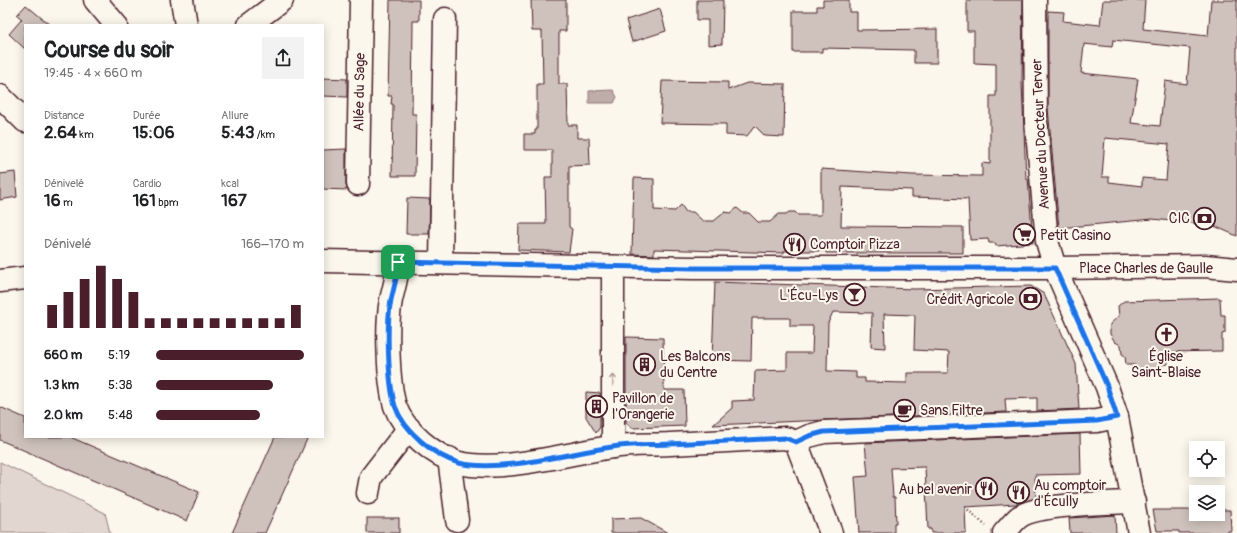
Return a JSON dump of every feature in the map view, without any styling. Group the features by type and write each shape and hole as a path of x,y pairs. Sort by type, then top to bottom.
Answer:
{"street":[{"path":"95,0 115,24"},
{"path":"182,0 186,24"},
{"path":"250,24 282,0"},
{"name":"Allée du Sage","path":"358,184 361,0"},
{"name":"Avenue du Docteur Terver","path":"1035,0 1036,121 1046,238 1055,268 1107,386 1117,417 1139,533"},
{"path":"442,263 445,19"},
{"path":"0,96 24,120"},
{"name":"Place Charles de Gaulle","path":"324,261 613,267 966,269 1205,266 1237,269"},
{"path":"398,262 398,274 391,301 388,358 395,406 409,428 430,448 459,462 484,465 506,464 613,447 785,438 796,442 809,436 824,432 1097,421 1117,417"},
{"path":"613,267 613,447"},
{"path":"0,281 24,278"},
{"path":"368,493 372,477 409,428"},
{"path":"796,442 831,533"},
{"path":"449,458 457,520"},
{"path":"997,531 1034,510 1134,502"}],"path":[{"path":"965,507 997,531"}],"shaded area":[{"path":"613,90 617,97 614,103 589,103 589,91"},
{"path":"0,462 105,513 110,533 0,533"}],"building":[{"path":"390,0 419,0 419,21 413,21 412,114 416,114 415,176 392,176 393,104 391,104 392,96 388,96"},
{"path":"531,0 566,0 566,31 559,31 559,84 567,84 568,125 577,125 577,138 589,138 590,165 569,166 569,227 572,229 569,252 518,250 519,224 546,224 545,177 552,177 552,150 524,150 524,134 535,134 535,130 537,130 537,84 543,84 542,31 532,31"},
{"path":"697,0 723,0 722,44 708,45 708,20 697,20"},
{"path":"823,0 849,0 849,12 857,12 857,30 937,29 937,63 914,63 914,50 822,48 822,52 793,52 793,11 817,11 817,6 823,6"},
{"path":"967,0 1023,0 1022,83 1026,179 1028,179 1033,243 996,246 995,243 989,243 988,239 970,240 968,199 912,197 912,190 842,187 841,226 963,227 963,253 826,253 826,251 784,251 784,253 654,249 654,255 632,254 634,178 654,179 654,210 675,211 681,205 686,212 693,212 703,221 714,221 725,212 731,213 737,208 743,213 749,213 758,222 770,222 779,214 786,214 789,212 795,212 798,215 821,215 821,169 912,175 982,176 982,163 990,164 990,96 996,96 996,64 974,63 974,31 967,31"},
{"path":"1103,0 1145,0 1143,29 1208,36 1211,0 1237,0 1237,236 1212,225 1152,219 1059,228 1048,108 1048,11 1064,12 1063,21 1100,25","holes":["1113,40 1190,48 1187,84 1165,81 1160,126 1131,123 1138,79 1081,73 1084,44 1112,47","1105,138 1169,144 1166,180 1142,178 1142,186 1109,182 1109,177 1102,177"]},
{"path":"26,5 49,24 24,24 24,48 9,34 22,19 17,15"},
{"path":"660,9 666,31 632,42 626,20"},
{"path":"324,78 347,79 347,97 324,96"},
{"path":"662,81 728,82 728,90 747,83 785,84 784,137 765,136 755,126 747,136 726,135 726,124 660,123"},
{"path":"346,149 347,190 324,189 324,150"},
{"path":"15,172 17,197 0,200 0,174"},
{"path":"407,198 430,199 429,234 406,234"},
{"path":"715,282 915,289 1031,286 1044,294 1076,364 1079,409 1037,411 1037,398 1005,399 1006,412 713,425 732,408 732,401 754,400 755,371 787,370 787,353 812,353 813,326 790,326 790,318 752,318 751,361 712,360","holes":["833,312 872,313 871,347 885,348 884,314 915,315 914,350 949,352 948,373 907,373 907,383 865,382 865,378 856,378 856,372 827,371 828,323"]},
{"name":"Église Saint-Blaise","path":"1220,298 1221,315 1225,315 1225,333 1222,334 1222,351 1168,352 1168,364 1158,365 1159,369 1135,370 1135,365 1126,365 1125,356 1122,354 1121,345 1115,342 1110,334 1110,324 1119,316 1118,306 1124,301"},
{"name":"Les Balcons du Centre","path":"626,337 663,338 664,390 684,390 685,426 632,428 626,423"},
{"name":"Pavillon de l'Orangerie","path":"586,392 600,393 600,427 596,433 586,417"},
{"path":"0,407 24,418 24,438 72,438 199,492 187,521 0,440"},
{"path":"1080,434 1081,474 1035,475 1036,498 1016,504 965,507 966,533 931,533 931,529 928,529 925,467 891,468 893,497 895,497 896,523 894,523 894,533 859,533 855,477 868,476 865,443"},
{"path":"275,438 308,438 265,533 232,533"},
{"path":"1153,510 1189,510 1189,521 1225,521 1225,510 1230,510 1231,531 1228,531 1228,533 1179,533 1179,531 1157,531"},
{"path":"1115,515 1116,533 1070,533 1069,518"},
{"path":"367,518 399,518 399,533 367,533"},
{"path":"641,518 668,533 611,533 611,519"}],"place":[{"name":"CIC","path":"1205,218"},
{"name":"Petit Casino","path":"1025,235"},
{"name":"Comptoir Pizza","path":"795,244"},
{"name":"L'Écu-Lys","path":"854,295"},
{"name":"Crédit Agricole","path":"1030,299"},
{"name":"Église Saint-Blaise","path":"1166,334"},
{"name":"Les Balcons du Centre","path":"644,364"},
{"name":"Pavillon de l'Orangerie","path":"596,406"},
{"name":"Sans Filtre","path":"904,410"},
{"name":"Au bel avenir","path":"987,489"},
{"name":"Au comptoir d'Écully","path":"1018,493"}],"route":[{"path":"398,262 693,268 1055,268 1107,386 1117,417 1097,421 824,432 814,434 796,442 785,438 613,447 506,464 484,465 459,462 440,454 419,439 409,428 395,406 388,358 391,301 398,274 398,262"}]}
